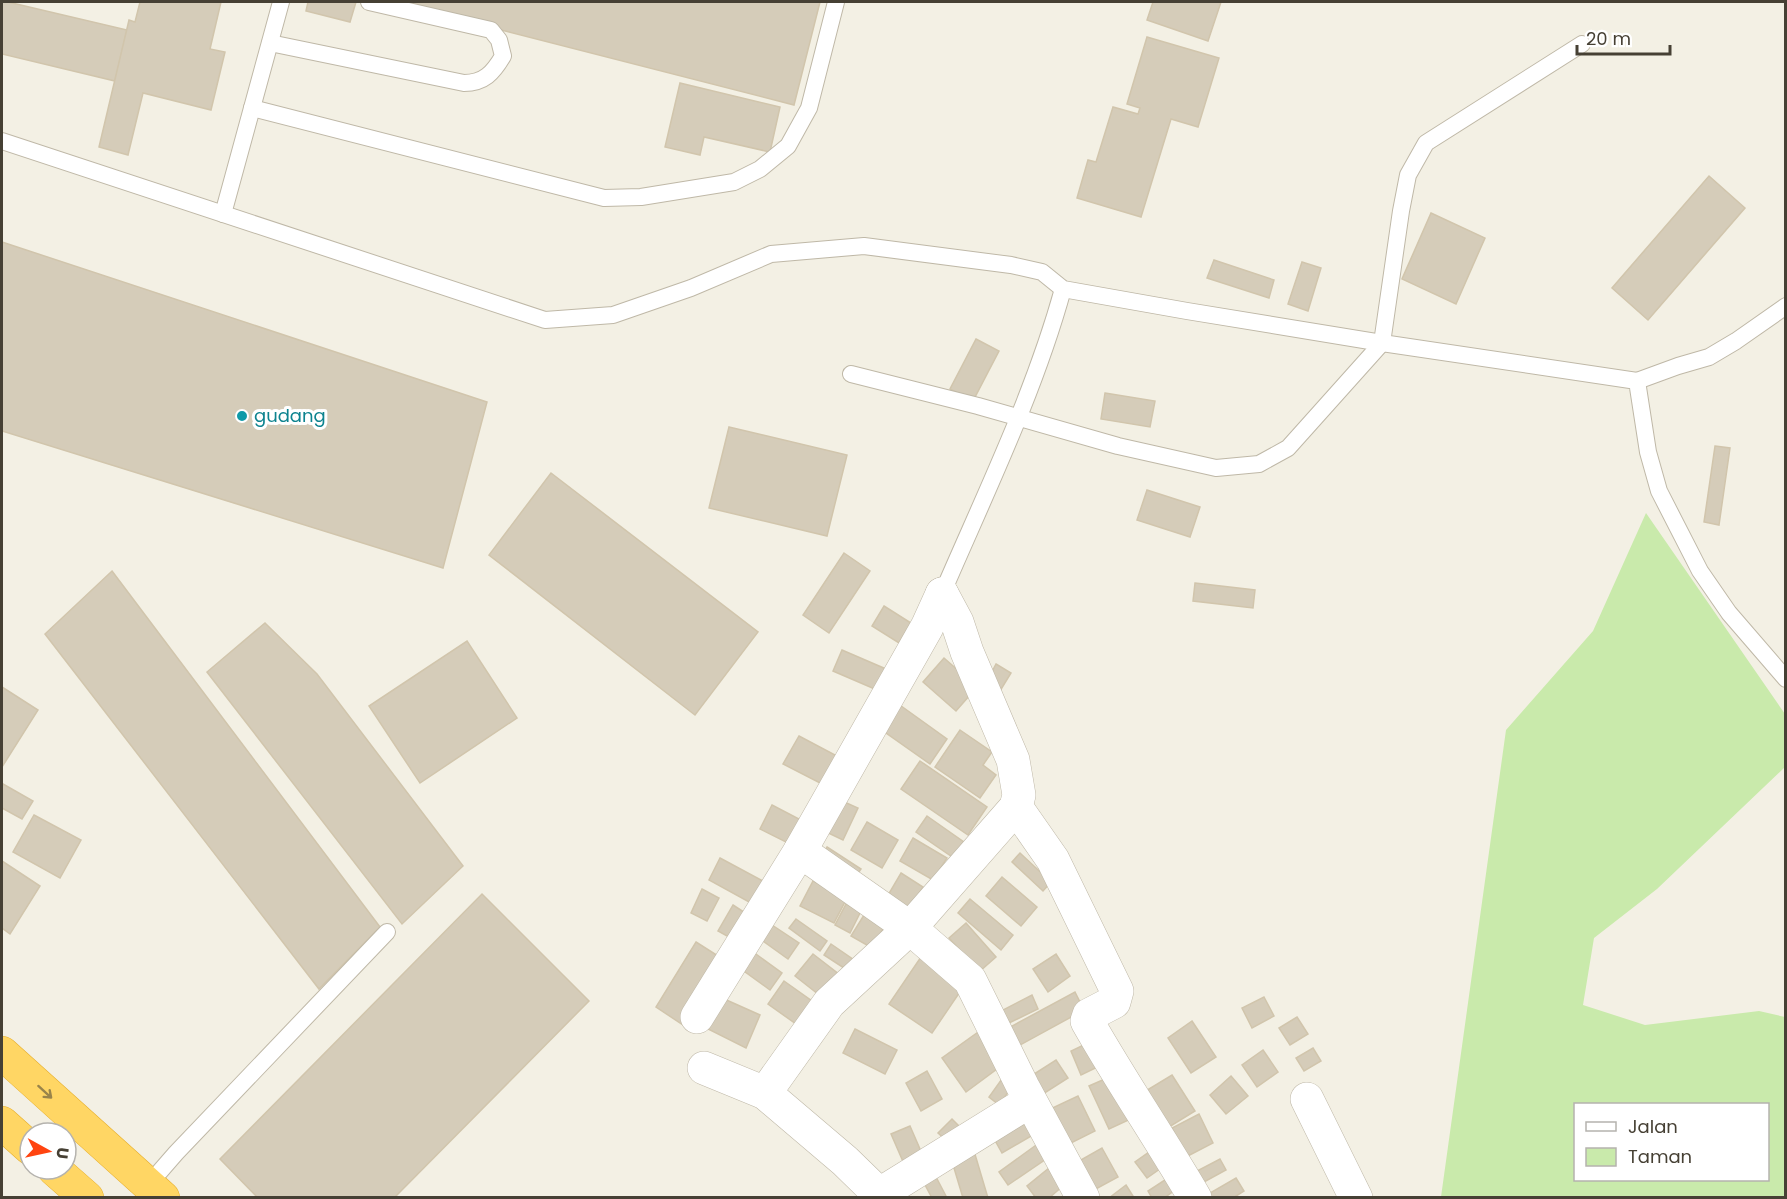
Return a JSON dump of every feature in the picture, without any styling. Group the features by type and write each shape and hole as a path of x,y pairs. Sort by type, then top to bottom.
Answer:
{"highway":[{"path":"2,1053 156,1191"},
{"path":"2,1123 18,1137"},
{"path":"68,1181 87,1197"}],"street":[{"path":"765,1093 829,1003 910,928 1016,807 1019,795 1013,760 967,652 957,622 942,594"},
{"path":"697,1017 800,852 927,627 942,594"},
{"path":"1016,807 1053,860 1117,991 1114,1002 1089,1015 1087,1021 1195,1197"},
{"path":"800,852 910,928 970,980 1030,1101 1083,1197"},
{"path":"704,1068 765,1093 845,1161 881,1196 1030,1101"},
{"path":"1307,1099 1356,1197"}],"lane":[{"path":"223,214 281,2"},
{"path":"270,43 464,83 476,83 486,78 503,56 499,40 491,30 369,2"},
{"path":"252,108 604,198 641,197 734,182 760,169 788,146 809,108 836,2"},
{"path":"851,374 1118,446 1216,468 1259,464 1288,448 1382,343 1408,175 1426,143 1582,44"},
{"path":"2,141 545,320 613,315 691,288 771,254 864,246 1011,265 1042,272 1063,289 1382,343 1636,381 1709,357 1785,306"},
{"path":"942,594 1019,418 1055,319 1063,289"},
{"path":"1636,381 1648,452 1659,491 1700,571 1729,613 1785,679"},
{"path":"156,1191 176,1153 387,932"}],"green space":[{"path":"1646,513 1785,714 1785,767 1657,889 1594,938 1583,1005 1645,1025 1759,1011 1785,1017 1785,1197 1441,1197 1506,730 1593,631"}],"building":[{"path":"2,2 127,30 115,81 2,54"},
{"path":"140,2 221,2 210,49 225,52 211,110 143,93 128,155 99,147 129,20 135,22"},
{"path":"308,2 356,2 350,22 306,11"},
{"path":"392,2 820,2 794,105"},
{"path":"1153,2 1221,2 1208,41 1147,20"},
{"path":"1147,37 1219,58 1198,127 1171,119 1141,217 1077,198 1088,160 1096,162 1113,107 1138,114 1140,108 1127,104"},
{"path":"680,83 780,107 770,152 704,137 700,155 665,147"},
{"path":"1709,176 1745,208 1648,320 1612,288"},
{"path":"1431,213 1485,238 1456,304 1402,279"},
{"name":"gudang","path":"2,242 487,402 443,568 2,431"},
{"path":"1214,260 1274,280 1269,298 1207,278"},
{"path":"1302,262 1321,268 1308,311 1288,304"},
{"path":"976,339 999,351 973,401 950,389"},
{"path":"1105,393 1155,401 1150,427 1101,419"},
{"path":"729,427 847,455 827,536 709,508"},
{"path":"1715,446 1730,448 1719,525 1704,522"},
{"path":"551,473 758,632 695,715 489,555"},
{"path":"1147,490 1200,507 1190,537 1137,520"},
{"path":"844,553 870,571 829,633 803,615"},
{"path":"112,571 380,927 319,989 45,634"},
{"path":"1195,583 1255,590 1253,608 1193,601"},
{"path":"884,606 911,623 899,643 872,626"},
{"path":"265,623 317,674 463,866 402,924 207,672"},
{"path":"467,641 517,718 420,783 369,706"},
{"path":"842,650 886,669 877,690 833,671"},
{"path":"944,658 977,687 956,711 923,682"},
{"path":"996,664 1011,673 1000,691 986,683"},
{"path":"2,687 38,710 2,767"},
{"path":"897,703 947,739 930,764 879,728"},
{"path":"960,730 992,752 983,765 996,775 980,798 935,767"},
{"path":"799,736 837,756 822,784 783,764"},
{"path":"920,761 987,807 968,835 901,789"},
{"path":"3,784 33,801 22,819 2,808"},
{"path":"840,800 858,808 843,840 826,832"},
{"path":"772,805 801,820 790,844 760,829"},
{"path":"34,815 81,840 60,878 13,852"},
{"path":"927,816 971,847 961,863 916,832"},
{"path":"867,822 898,840 882,868 851,850"},
{"path":"913,838 947,858 933,880 900,861"},
{"path":"827,847 861,869 852,882 819,860"},
{"path":"1020,853 1051,882 1043,891 1012,862"},
{"path":"720,858 772,886 760,908 709,880"},
{"path":"2,861 40,886 10,934 2,928"},
{"path":"901,873 923,887 906,915 884,902"},
{"path":"1002,877 1037,907 1021,926 986,896"},
{"path":"813,881 847,898 834,923 800,906"},
{"path":"702,889 719,898 707,921 691,913"},
{"path":"482,894 589,1001 394,1198 258,1198 220,1159"},
{"path":"970,899 1013,935 1001,950 958,913"},
{"path":"846,904 861,911 850,933 835,925"},
{"path":"733,905 750,916 736,941 718,931"},
{"path":"864,915 884,927 872,948 851,936"},
{"path":"796,919 827,941 820,951 789,928"},
{"path":"766,921 799,943 788,959 756,936"},
{"path":"966,923 996,957 979,972 949,938"},
{"path":"696,942 726,961 686,1027 656,1007"},
{"path":"831,944 857,962 850,972 824,955"},
{"path":"749,949 782,973 770,990 737,966"},
{"path":"813,954 840,975 823,998 795,976"},
{"path":"923,954 966,983 932,1033 889,1004"},
{"path":"1056,954 1070,976 1048,992 1033,969"},
{"path":"784,981 812,1001 796,1024 768,1004"},
{"path":"1075,992 1084,1010 1011,1050 1001,1032"},
{"path":"1032,995 1038,1009 1007,1024 1001,1011"},
{"path":"1264,997 1274,1016 1252,1028 1242,1008"},
{"path":"722,998 760,1015 746,1048 704,1027"},
{"path":"1297,1017 1308,1034 1290,1045 1279,1028"},
{"path":"1192,1021 1216,1057 1191,1073 1168,1038"},
{"path":"855,1029 897,1050 885,1074 843,1053"},
{"path":"981,1030 1005,1063 966,1092 942,1058"},
{"path":"1096,1039 1106,1063 1081,1075 1071,1051"},
{"path":"1313,1048 1321,1061 1304,1071 1296,1058"},
{"path":"1263,1050 1278,1072 1257,1087 1242,1065"},
{"path":"1056,1060 1068,1078 1043,1094 1031,1076"},
{"path":"927,1071 942,1099 921,1111 906,1083"},
{"path":"1114,1075 1133,1118 1109,1129 1089,1086"},
{"path":"1172,1075 1195,1111 1161,1132 1139,1095"},
{"path":"1004,1076 1014,1084 999,1105 989,1097"},
{"path":"1231,1076 1248,1096 1226,1114 1210,1095"},
{"path":"1078,1096 1095,1131 1065,1146 1048,1110"},
{"path":"1199,1114 1213,1143 1186,1157 1172,1128"},
{"path":"1023,1118 1033,1135 1002,1153 992,1135"},
{"path":"952,1119 963,1130 950,1144 938,1133"},
{"path":"910,1126 927,1165 908,1173 891,1134"},
{"path":"1039,1143 1049,1157 1008,1185 999,1172"},
{"path":"1159,1145 1171,1161 1147,1178 1135,1162"},
{"path":"1102,1148 1118,1177 1094,1190 1079,1161"},
{"path":"974,1151 988,1198 963,1198 951,1158"},
{"path":"1220,1159 1226,1170 1204,1182 1197,1171"},
{"path":"1049,1168 1064,1185 1049,1198 1036,1198 1027,1186"},
{"path":"1174,1174 1182,1185 1164,1198 1152,1198 1148,1191"},
{"path":"935,1175 947,1198 932,1198 923,1181"},
{"path":"1236,1178 1244,1191 1233,1198 1212,1198 1210,1193"},
{"path":"1126,1185 1133,1196 1109,1198"}],"place":[{"name":"gudang","path":"242,416"}]}
